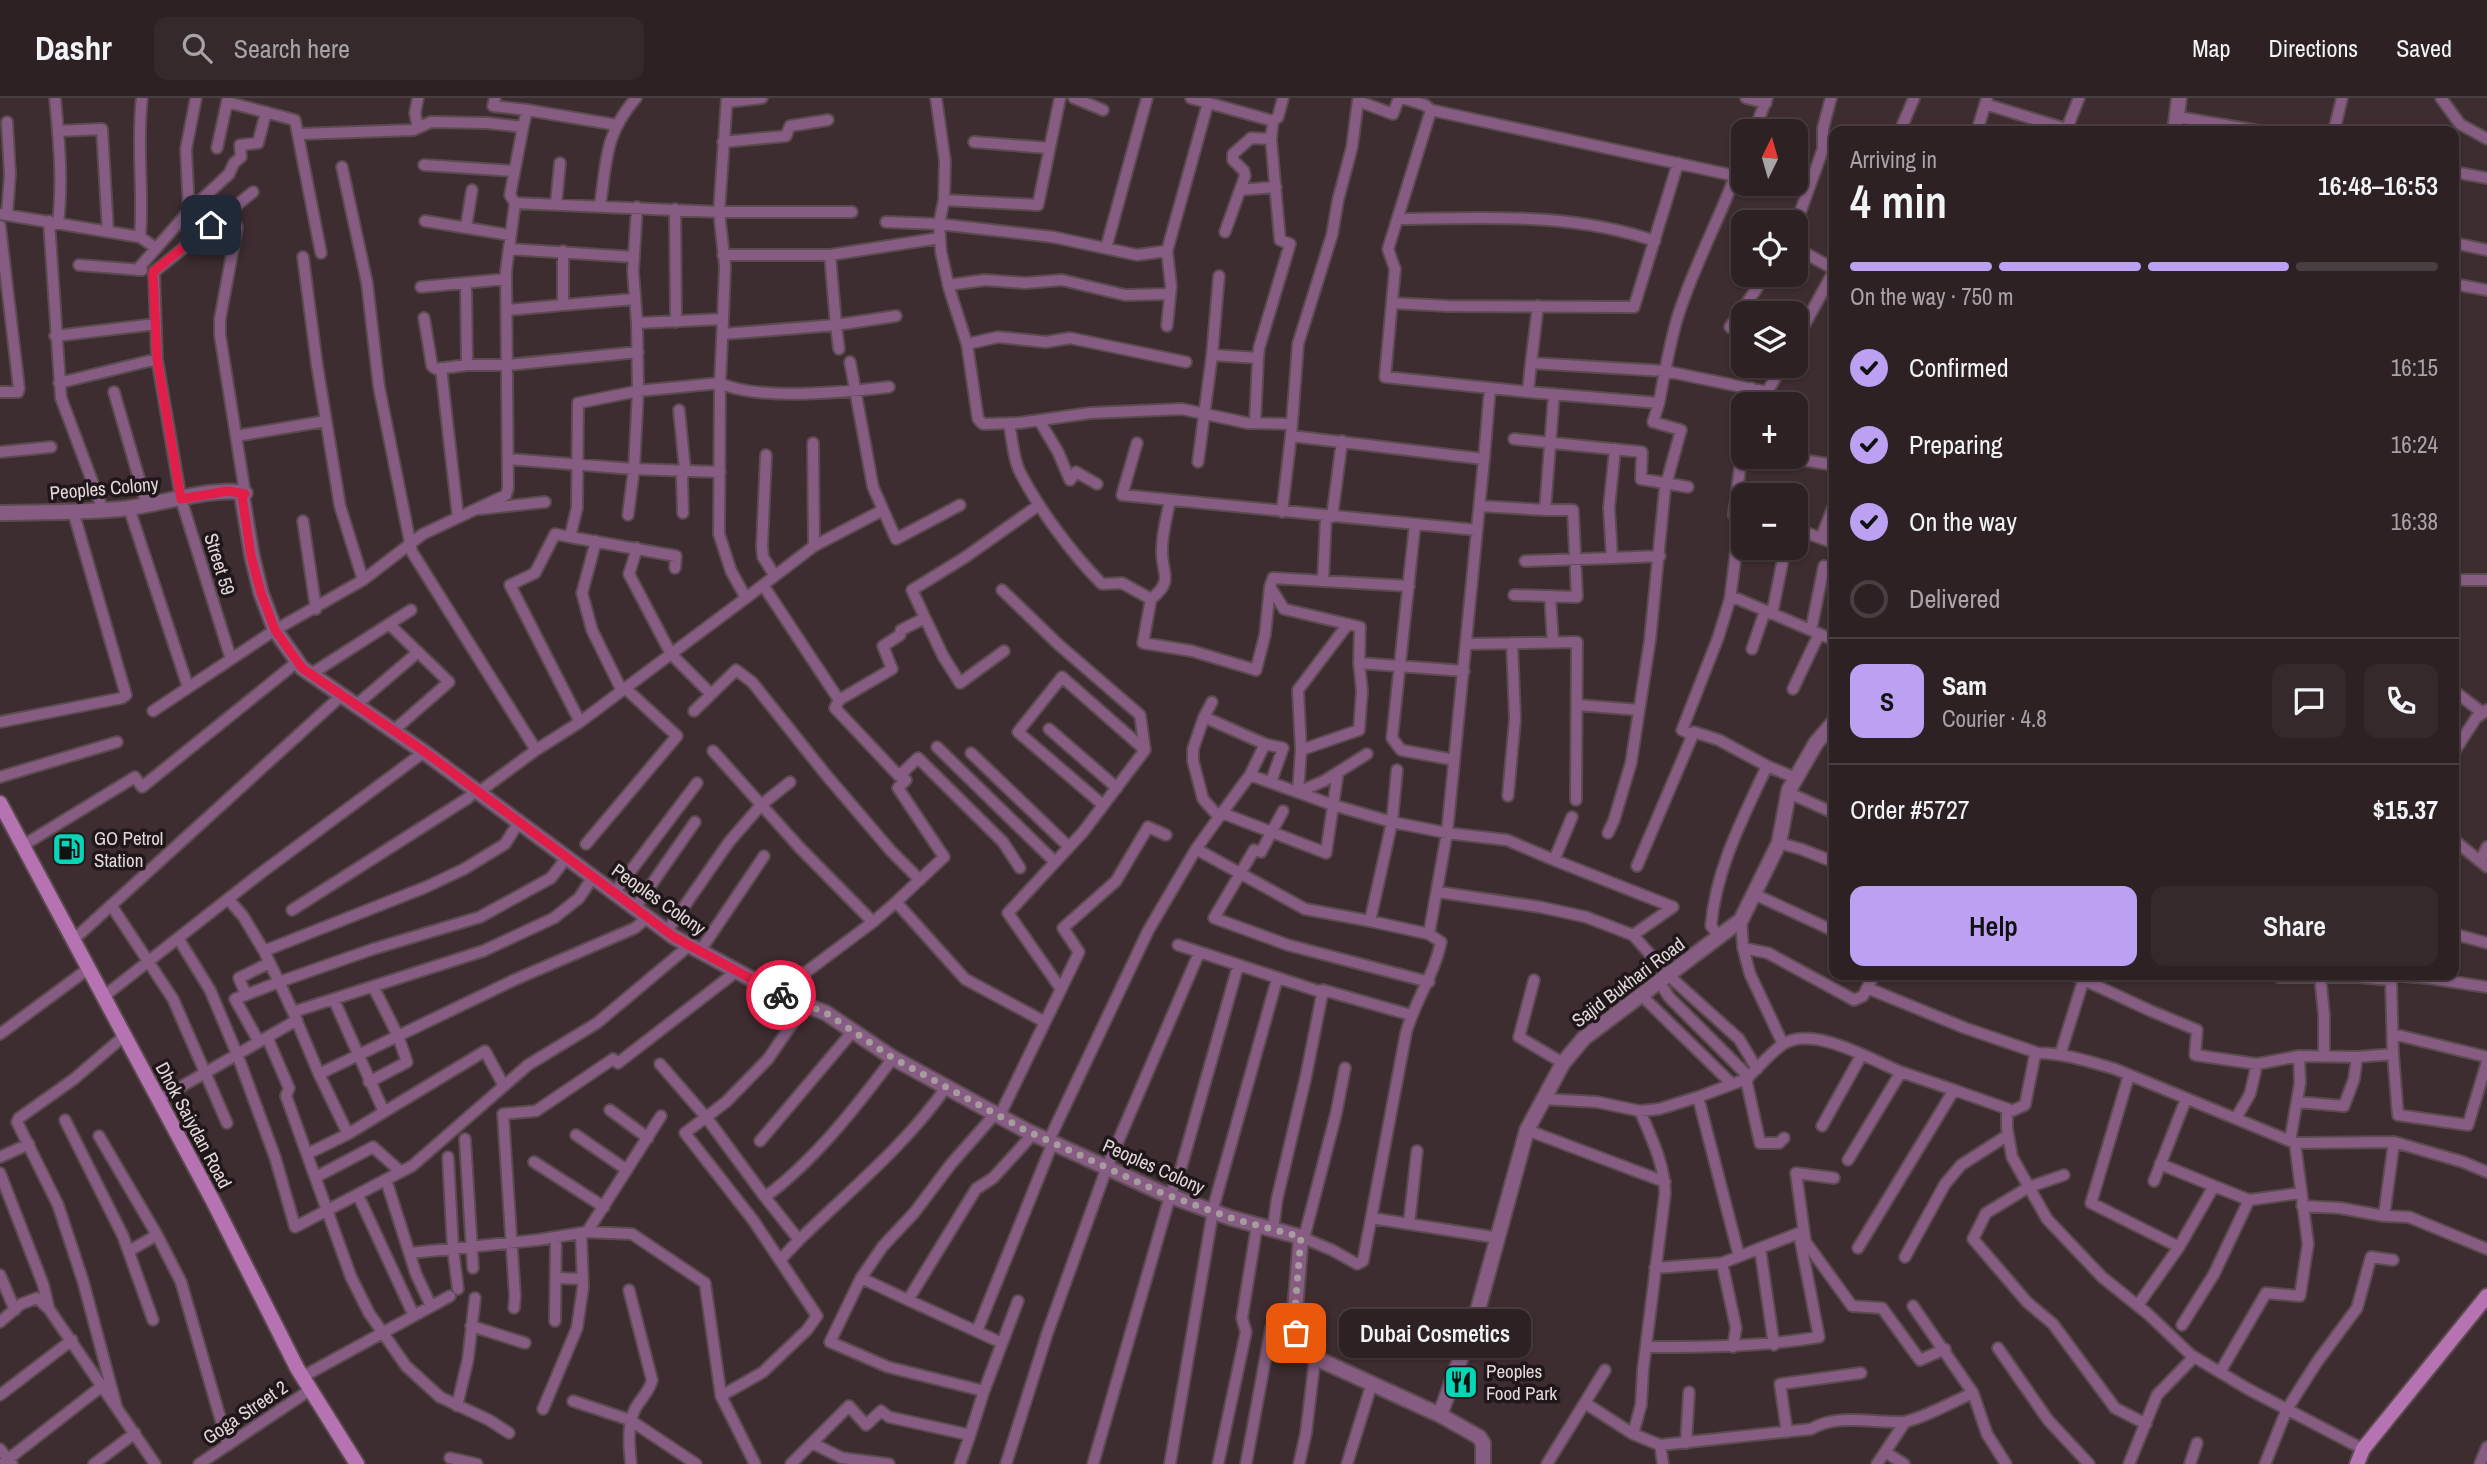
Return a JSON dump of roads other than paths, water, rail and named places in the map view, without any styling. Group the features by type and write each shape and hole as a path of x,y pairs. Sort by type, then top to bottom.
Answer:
{"main road":[{"name":"Dhok Saiydan Road","path":"0,803 213,1201 306,1383 357,1464"},
{"path":"2357,1464 2363,1449 2487,1296"}],"street":[{"path":"55,98 62,197 54,222 55,336 59,383 68,421 103,510"},
{"path":"139,237 142,207 138,128 142,98"},
{"path":"189,211 186,149 196,98"},
{"path":"418,98 415,113 418,128"},
{"path":"495,98 493,106 617,125"},
{"path":"600,205 606,150 617,125 636,98"},
{"path":"746,598 731,571 719,534 723,255 719,212 727,100 762,98"},
{"path":"936,98 946,161 940,238 948,285 967,344 978,419 983,424 1090,413 1182,409 1255,424 1292,424"},
{"path":"944,200 1038,205 1060,98"},
{"path":"1074,98 1103,110"},
{"path":"1106,248 1147,98"},
{"path":"1191,98 1273,121"},
{"path":"1255,424 1259,348 1290,244 1280,240 1271,139 1273,121 1278,117 1283,98"},
{"path":"1282,512 1292,436 1298,344 1332,235 1352,147 1354,99 1393,114 1401,98 1425,105 1431,110 1731,175"},
{"path":"1746,98 1766,100 1759,119"},
{"path":"2070,126 2079,98"},
{"path":"2179,98 2176,124 2200,126"},
{"path":"2335,126 2342,98"},
{"path":"2441,98 2460,124 2487,139"},
{"path":"1801,210 1823,149 1828,99"},
{"path":"217,148 227,100 295,120 321,253"},
{"path":"1901,126 1909,100"},
{"path":"1979,126 1986,101 2058,126"},
{"path":"1167,327 1170,294 1167,251 1208,103"},
{"path":"153,710 275,630 363,580 394,558 411,541 506,495 506,279 515,203 510,195 527,110"},
{"path":"1431,110 1388,249 1395,269 1385,377 1659,403"},
{"path":"137,270 189,211 229,174 234,163 241,158 240,145 258,143 266,112"},
{"path":"723,142 786,136 790,127 828,120"},
{"path":"6,122 10,174 3,214 139,237 156,248"},
{"path":"299,134 413,130 430,122 523,127"},
{"path":"58,131 102,130 108,232"},
{"path":"1225,232 1245,173 1233,160 1233,154 1251,138 1271,139"},
{"path":"974,142 1049,148"},
{"path":"556,204 560,163"},
{"path":"1392,303 1634,307 1678,163"},
{"path":"424,165 514,171"},
{"path":"342,167 367,283 379,387 412,552 536,750"},
{"path":"2459,173 2487,178"},
{"path":"1240,190 1276,187"},
{"path":"1608,833 1631,763 1650,640 1667,484 1681,430 1653,422 1678,318 1731,188"},
{"path":"466,227 472,190"},
{"path":"79,265 153,272 199,237 223,213 253,192"},
{"path":"515,203 719,212 852,212"},
{"path":"628,515 634,469 638,391 634,257 637,208"},
{"path":"674,209 676,322"},
{"path":"1398,219 1541,218 1606,228 1655,241"},
{"path":"425,221 510,235"},
{"path":"886,222 939,224 1053,237 1137,255 1167,251"},
{"path":"0,226 3,272 19,388 18,392 0,392"},
{"path":"237,227 220,319 221,346 245,494"},
{"path":"723,255 830,255 940,238"},
{"path":"2459,244 2487,250"},
{"path":"509,249 634,257"},
{"path":"562,251 563,305"},
{"path":"830,255 839,349"},
{"path":"1808,255 1829,267"},
{"path":"303,257 340,506 363,580"},
{"name":"Street 59","path":"153,272 157,359 181,499 231,659"},
{"path":"1198,462 1219,276"},
{"path":"421,287 506,279"},
{"path":"1808,319 1829,279"},
{"path":"948,285 985,280 1025,283 1062,280 1125,295 1170,294"},
{"path":"466,283 467,365"},
{"path":"2459,285 2487,288"},
{"path":"507,310 635,299"},
{"path":"1528,392 1538,306"},
{"path":"723,334 836,325 896,316"},
{"path":"424,318 433,369 467,365 507,365 638,352"},
{"path":"637,324 723,319"},
{"path":"55,336 156,324"},
{"path":"0,337 14,337"},
{"path":"967,344 998,337 1046,342 1070,338 1186,362"},
{"path":"1212,355 1258,358"},
{"path":"59,383 157,359"},
{"path":"850,362 873,487 896,540 960,505"},
{"path":"1531,363 1665,371 1767,391 1775,378"},
{"path":"442,368 458,517"},
{"path":"569,537 577,508 578,403 638,391 720,383 762,391 822,394 889,387"},
{"path":"1429,934 1447,834 1490,388"},
{"path":"1750,392 1751,388"},
{"path":"114,392 147,506"},
{"path":"1545,510 1554,394"},
{"path":"679,410 685,470 682,477 683,513"},
{"path":"1039,420 1058,452 1070,480 1076,472 1097,484"},
{"path":"236,436 326,421"},
{"path":"1009,423 1018,468 1039,505 1083,565 1102,583 1122,583 1151,599"},
{"path":"1292,436 1484,459"},
{"path":"1514,439 1642,452 1641,479 1688,487"},
{"path":"1323,580 1329,516 1342,441"},
{"path":"813,443 814,546"},
{"path":"1137,443 1122,495 1477,530"},
{"path":"0,452 51,447"},
{"path":"1612,558 1609,508 1615,449"},
{"path":"766,455 762,547 763,557 775,576"},
{"path":"508,459 634,469 720,472"},
{"path":"1808,461 1829,464"},
{"name":"Peoples Colony","path":"0,513 129,508 228,491 245,494 242,496 251,556 261,593 275,630 297,662 355,706 425,752 667,931 778,993 826,1013 893,1058 1034,1133 1170,1196 1303,1238"},
{"path":"1170,500 1161,552 1166,572 1161,590 1151,599 1143,643 1192,651 1256,670 1265,635 1273,578 1409,586"},
{"path":"474,509 545,502"},
{"path":"1004,652 960,683 943,656 912,590 964,558 1039,505"},
{"path":"1480,506 1573,510 1577,597 1514,595"},
{"path":"129,508 188,687"},
{"path":"292,910 468,798 579,722 814,546 883,510"},
{"path":"0,722 126,695 73,511"},
{"path":"1821,538 1829,518"},
{"path":"303,521 316,609"},
{"path":"1415,524 1392,738 1401,750 1454,760"},
{"path":"1808,533 1829,541"},
{"path":"579,722 510,585 535,573 555,534 676,556 675,568"},
{"path":"586,844 677,736 623,690 592,630 582,593 596,541"},
{"path":"637,548 629,574 671,654 711,694"},
{"path":"1525,561 1660,556"},
{"path":"1692,735 1682,730 1718,638 1730,599 1735,560"},
{"path":"1752,649 1768,613 1783,560"},
{"path":"1793,689 1815,632 1824,566"},
{"path":"2459,580 2487,580"},
{"path":"763,585 839,699"},
{"path":"1270,587 1284,609 1360,627 1359,663 1362,691 1359,730 1301,750"},
{"path":"1002,590 1059,645 1140,715 1145,750 1069,847 1007,913 1061,989"},
{"path":"1550,596 1553,642"},
{"path":"1730,599 1738,599 1829,638"},
{"path":"311,674 411,610"},
{"path":"778,993 873,922 944,857 898,788 906,780 899,776 835,708 839,699 892,668 883,646 900,635 901,630 925,618"},
{"path":"389,624 449,682 393,731"},
{"path":"1298,792 1301,750 1298,690 1348,624"},
{"path":"1466,644 1577,642 1576,800"},
{"path":"1508,796 1515,719 1512,643"},
{"path":"355,706 416,653"},
{"path":"22,846 135,777 142,787 297,662"},
{"path":"1359,663 1464,671"},
{"path":"694,711 736,670 752,682 827,776 891,851 920,880"},
{"path":"1103,805 1018,732 1062,677 1145,750"},
{"path":"2459,694 2485,711 2476,718 2459,744"},
{"path":"72,940 341,696"},
{"path":"1212,702 1193,749 1193,761 1203,799 1220,815 1272,831 1326,853 1338,772"},
{"path":"1578,705 1639,710"},
{"path":"1204,717 1265,744 1283,748 1270,782"},
{"name":"Sajid Bukhari Road","path":"1440,1415 1477,1313 1527,1130 1563,1063 1584,1038 1741,920 1779,843 1788,793 1816,743 1829,728"},
{"path":"1049,729 1116,788"},
{"path":"1637,866 1694,732 1719,740 1796,778"},
{"path":"0,777 117,742"},
{"path":"977,1331 1051,1141 1148,931 1196,849 1250,775 1265,744"},
{"path":"937,747 1055,862"},
{"path":"713,751 873,922"},
{"path":"103,997 228,899 425,752"},
{"path":"971,753 1069,847"},
{"path":"1298,792 1367,754"},
{"path":"899,776 918,758 1003,842 1020,868"},
{"path":"1720,936 1711,926 1712,908 1724,858 1767,766"},
{"path":"1370,921 1391,822 1397,770"},
{"path":"1250,775 1333,805 1391,822 1447,834 1507,840 1673,907 1633,934"},
{"path":"667,931 729,842 761,805 790,782"},
{"path":"614,893 697,783"},
{"path":"1788,793 1829,811"},
{"path":"1283,811 1261,852 1254,850 1214,919 1288,945 1429,982"},
{"path":"1554,860 1572,817"},
{"path":"264,951 426,887 464,869 505,844 519,822"},
{"path":"635,908 695,822"},
{"path":"984,1391 888,1367 830,1342 861,1278 883,1246 914,1213 951,1164 998,1114 1079,952 1063,928 1116,881 1148,827 1166,835"},
{"path":"1779,843 1829,860"},
{"path":"2459,844 2483,864 2487,847"},
{"path":"1196,849 1305,909 1429,934 1441,942 1429,982 1411,1015 1363,1261 1360,1264 1303,1238"},
{"path":"178,938 210,990 237,1054 275,1157 295,1227 412,1166 528,1065 597,1023 695,948 764,856"},
{"path":"509,1433 489,1420 440,1397 406,1366 369,1313 351,1277 286,1096 289,1088 263,1039 235,999 373,949 480,917 551,878 567,857"},
{"path":"158,1100 263,1039 295,1016 334,1000 483,951 554,918 579,898 593,877"},
{"path":"1438,892 1540,907 1586,917 1633,934 1664,978 1739,1039 1751,1075 1760,1143 1779,1143 1784,1138"},
{"path":"1754,894 1829,928"},
{"path":"228,899 243,916 264,951 348,1134"},
{"path":"897,902 965,979 1045,1022"},
{"path":"111,905 173,999 227,1123"},
{"path":"319,1074 514,980 635,928 648,917"},
{"path":"1741,920 1743,948 1749,974 1783,1044"},
{"path":"2459,935 2487,943"},
{"path":"1178,946 1277,979 1411,1015"},
{"path":"1743,948 1768,953 1854,1000 1860,999 1871,980"},
{"path":"1006,1464 1107,1167 1199,953"},
{"path":"246,995 239,978 270,963"},
{"path":"1093,1464 1238,966"},
{"path":"0,1034 88,969"},
{"path":"514,1308 503,1114 536,1111 613,1059 618,1063 737,971"},
{"path":"1664,978 1670,997 1751,1075"},
{"path":"1170,1464 1214,1205 1277,979"},
{"path":"1534,980 1519,1037 1563,1063"},
{"path":"2060,1055 2079,980"},
{"path":"2089,980 2197,1030 2195,1055 2257,1064 2299,1056 2357,1057 2393,1054"},
{"path":"2320,980 2324,1056"},
{"path":"2391,980 2393,1054 2398,1115 2468,1125 2487,1059 2393,1034"},
{"path":"2441,980 2487,987"},
{"path":"369,1082 407,1062 398,1036 374,988"},
{"path":"1867,988 1965,1028 2038,1053 2085,1060 2129,1075 2292,1142 2394,1142 2463,1162 2487,1172"},
{"path":"1273,1229 1277,1199 1323,990"},
{"path":"1641,995 1732,1084"},
{"path":"334,1000 384,1112"},
{"path":"721,1396 764,1372 817,1317 753,1220 685,1133 726,1102 768,1059 805,1005"},
{"path":"760,1141 853,1031"},
{"path":"116,1405 63,1218 17,1122 74,1079 124,1036"},
{"path":"1544,1099 1597,1102 1640,1111 1659,1110 1751,1075 1783,1044 1801,1037 1825,1040 1901,1072 2011,1110"},
{"path":"307,1154 359,1128 485,1051 504,1086"},
{"path":"2038,1053 2035,1055 2025,1105 2011,1110 2006,1118 2012,1157 2047,1219 2102,1277 2138,1305 2194,1357 2363,1449"},
{"path":"1822,1126 1861,1056"},
{"path":"2220,1372 2266,1293 2300,1296 2308,1244 2292,1142 2300,1083 2299,1056"},
{"path":"2297,1102 2344,1106 2354,1079 2357,1057"},
{"path":"765,1197 785,1183 857,1105 893,1058"},
{"path":"660,1064 706,1117 799,1240"},
{"path":"2236,1118 2250,1094 2257,1064"},
{"path":"1345,1068 1336,1115 1303,1238 1294,1321 1297,1343 1309,1355 1440,1415 1479,1437 1483,1443 1483,1464"},
{"path":"1848,1160 1901,1072"},
{"path":"2129,1075 2091,1203 2179,1247"},
{"path":"780,1260 890,1152 932,1108 947,1086"},
{"path":"1858,1248 1954,1090"},
{"path":"1698,1097 1739,1256"},
{"path":"2154,1181 2186,1099"},
{"path":"610,1110 648,1138"},
{"path":"1633,1434 1641,1405 1665,1206 1665,1182 1640,1111"},
{"path":"543,1409 577,1328 584,1233 604,1207 661,1116"},
{"path":"65,1120 129,1251 153,1320"},
{"path":"359,1128 373,1147 401,1172"},
{"path":"1527,1130 1665,1182"},
{"path":"908,1300 976,1189 993,1178 1034,1133"},
{"path":"576,1135 627,1170"},
{"path":"1905,1257 1945,1184 1961,1165 2008,1135"},
{"path":"99,1136 181,1282 228,1445"},
{"path":"465,1139 473,1268"},
{"path":"2384,1216 2394,1142"},
{"path":"0,1157 29,1144"},
{"path":"316,1177 373,1147"},
{"path":"1409,1224 1417,1151"},
{"path":"448,1157 453,1249"},
{"path":"534,1163 604,1207"},
{"path":"2160,1164 2249,1200 2301,1193"},
{"path":"0,1172 43,1284 49,1309"},
{"path":"1646,1347 1774,1345 1819,1337 1802,1238 1796,1173 1834,1178"},
{"path":"2064,1175 2029,1187 1986,1213 1973,1240 2027,1302 2053,1324 2115,1408 2146,1424"},
{"path":"386,1180 431,1306"},
{"path":"2138,1305 2179,1247 2214,1186"},
{"path":"358,1195 414,1316"},
{"path":"2182,1325 2214,1275 2249,1200"},
{"path":"2302,1206 2409,1217 2487,1249"},
{"path":"1371,1218 1499,1238"},
{"path":"1218,1464 1246,1332 1242,1318 1257,1225"},
{"path":"410,1253 584,1233 632,1234 705,1283 721,1396 755,1464"},
{"path":"129,1251 157,1235"},
{"path":"555,1321 556,1237"},
{"path":"1656,1268 1721,1262 1760,1248 1802,1238"},
{"path":"1802,1238 1852,1306 1882,1308 1920,1360 1945,1349"},
{"path":"1760,1248 1774,1345"},
{"name":"Goga Street 2","path":"199,1464 228,1445 306,1383 384,1332 454,1292 453,1249"},
{"path":"2265,1464 2287,1409 2317,1362 2357,1308 2371,1257 2393,1260"},
{"path":"1721,1262 1736,1328 1733,1347"},
{"path":"0,1275 15,1310"},
{"path":"557,1278 582,1279"},
{"path":"861,1278 1002,1343"},
{"path":"629,1290 652,1380 652,1385 636,1406 630,1420 631,1464"},
{"path":"0,1322 21,1304 37,1298 49,1309 72,1340 155,1464"},
{"path":"457,1406 468,1359 475,1298"},
{"path":"960,1464 1018,1301"},
{"path":"1913,1306 1973,1393 1987,1434 2006,1464"},
{"path":"471,1326 525,1343"},
{"path":"1246,1464 1271,1328 1296,1333"},
{"path":"0,1395 72,1340"},
{"path":"1998,1348 2048,1420 2089,1464"},
{"path":"2129,1464 2157,1395 2194,1357"},
{"path":"1299,1464 1306,1433 1315,1358"},
{"path":"1547,1464 1605,1370"},
{"path":"1787,1432 1780,1384 1861,1373"},
{"path":"1347,1464 1372,1383"},
{"path":"0,1449 7,1462 103,1386"},
{"path":"1686,1443 1689,1392"},
{"path":"1585,1403 1633,1434 1660,1445 1811,1429 1853,1419 1905,1422 1973,1393"},
{"path":"573,1401 630,1420 696,1464"},
{"path":"791,1464 849,1406 866,1425 881,1411 889,1417 970,1435"},
{"path":"1877,1464 1905,1422"},
{"path":"94,1464 135,1433"},
{"path":"812,1443 842,1458 888,1464"},
{"path":"2190,1464 2197,1443"},
{"path":"1660,1445 1663,1464"},
{"path":"2480,1464 2487,1447"},
{"path":"1885,1452 1904,1464"},
{"path":"450,1458 477,1464"}],"place":[{"name":"GO Petrol Station","path":"69,849"},
{"name":"Dubai Cosmetics","path":"1296,1333"},
{"name":"Peoples Food Park","path":"1461,1382"}]}
